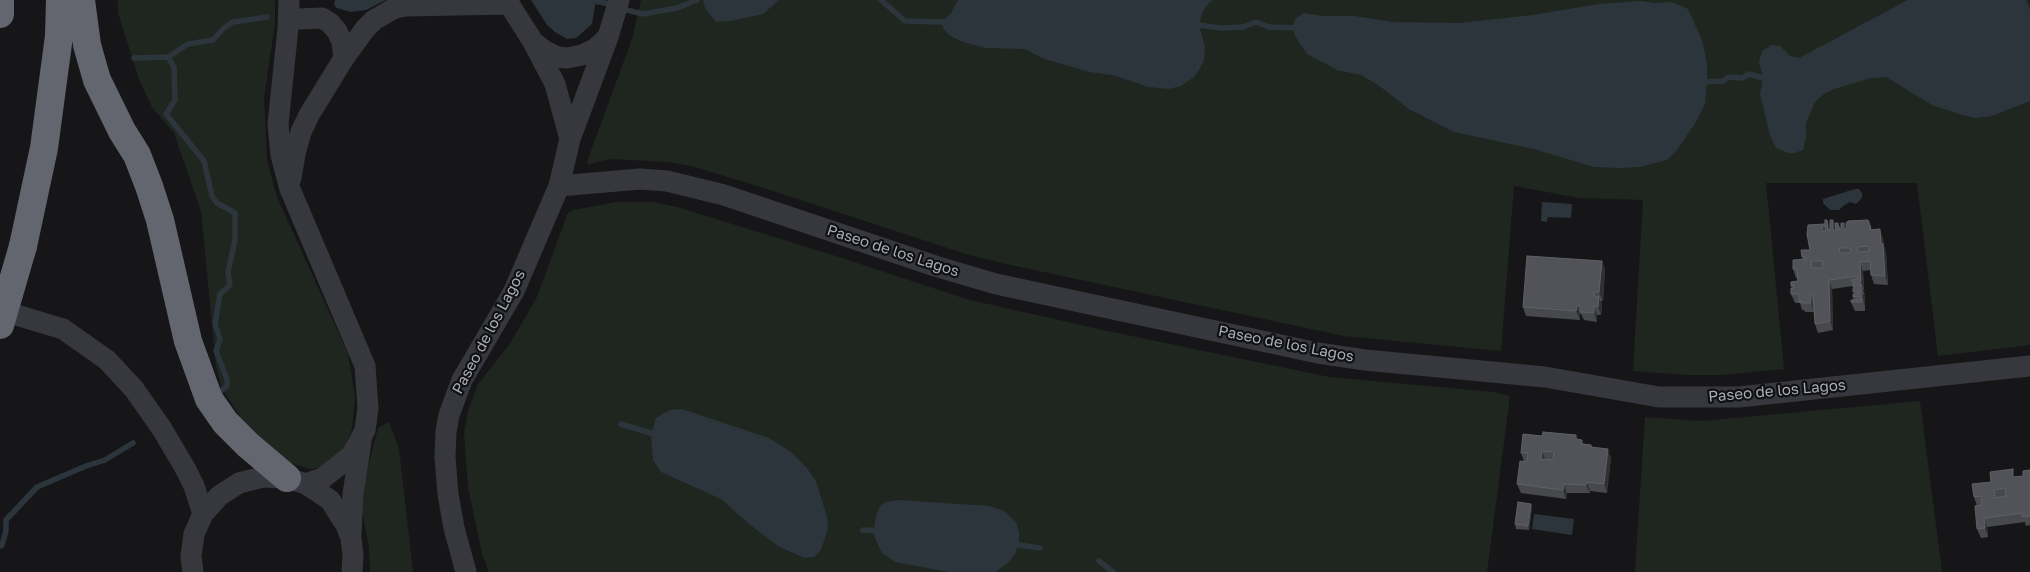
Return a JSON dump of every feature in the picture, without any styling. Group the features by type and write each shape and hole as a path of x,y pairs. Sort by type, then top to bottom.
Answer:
{"highway":[{"path":"0,0 0,14"},
{"path":"0,325 24,246 45,138 59,36 60,0"},
{"path":"81,0 87,45 98,80 150,186 160,220 188,341 209,399 225,422 248,445 296,481"}],"street":[{"path":"193,572 191,556 194,534 203,514 219,496 239,483 263,477 296,481 323,478 352,455 365,430 368,408 365,366 290,189 280,147 278,124 280,101 293,23 289,0"},
{"path":"293,23 316,0"},
{"name":"Paseo de los Lagos","path":"466,572 454,528 448,494 446,432 449,415 462,380 514,291 559,186 570,139 608,38 619,0"},
{"name":"Paseo de los Lagos","path":"290,189 294,154 301,132 344,58 365,28 374,20 395,8 405,6 509,2 555,84 570,139"},
{"path":"293,23 322,18 330,23 337,31 342,42 344,58"},
{"name":"Paseo de los Lagos","path":"532,40 545,51 557,57 567,58 582,55 595,49 608,38"},
{"path":"280,101 285,108 296,112 311,112"},
{"name":"Paseo de los Lagos","path":"559,186 640,179 667,181 724,196 935,266 1015,288 1318,353 1365,360 1545,377 1659,397 1740,396 2030,366"},
{"path":"0,310 63,329 108,360 134,389 167,437 194,486 203,514"},
{"path":"352,572 353,494 362,436"},
{"path":"296,481 330,500 346,524 351,538"}],"shaded area":[{"path":"118,0 275,0 275,24 264,97 267,160 277,197 348,354 355,397 352,429 348,439 351,443 328,466 311,469 290,463 249,430 221,387 216,365 201,211 174,133 152,107 139,79 118,13"},
{"path":"335,0 386,0 366,10 351,12 337,8 334,5"},
{"path":"531,0 596,0 592,24 576,38 567,39 547,25"},
{"path":"641,0 2030,0 2030,345 1938,356 1917,183 1766,183 1784,369 1721,375 1688,375 1633,371 1643,200 1580,198 1514,186 1501,351 1344,336 1011,265 966,254 695,167 669,162 611,159 589,164 587,162 632,39"},
{"path":"703,0 779,0 763,14 716,22 705,8"},
{"path":"958,0 1213,0 1202,13 1199,25 1205,47 1204,60 1194,77 1181,86 1169,89 1149,87 1112,75 1089,72 1042,58 1025,49 986,48 963,42 949,35 943,28 942,22 951,13"},
{"path":"1908,0 2026,0 2030,9 2030,101 1992,116 1976,118 1932,105 1886,77 1871,78 1834,89 1824,94 1815,102 1806,123 1806,137 1803,150 1788,153 1776,148 1770,135 1760,94 1763,78 1759,62 1762,51 1771,45 1780,46 1790,56 1799,58"},
{"path":"1640,1 1655,3 1672,2 1688,9 1702,40 1707,63 1707,82 1705,104 1696,122 1677,150 1667,160 1639,167 1594,167 1534,149 1454,132 1409,109 1378,85 1361,75 1337,70 1307,54 1295,36 1293,27 1295,19 1304,13 1323,16 1355,16 1392,22 1460,23 1532,15 1599,4"},
{"path":"1859,189 1862,193 1862,198 1856,204 1850,202 1839,210 1830,210 1823,203 1823,199"},
{"path":"616,202 653,202 677,207 966,299 1098,329 1329,377 1494,392 1510,396 1487,572 489,572 482,553 468,487 464,434 468,411 478,384 509,345 536,299 568,213 574,210"},
{"path":"1542,202 1572,204 1571,218 1548,217 1547,222 1541,221"},
{"path":"1920,401 1942,572 1635,572 1645,417 1702,421"},
{"path":"682,409 769,438 791,452 806,467 816,481 827,517 828,529 821,550 814,557 804,558 778,546 721,499 661,472 653,460 651,434 656,418 670,410"},
{"path":"389,422 399,449 413,572 370,572 369,546 362,512 365,478 378,428"},
{"path":"899,500 989,506 1004,511 1016,522 1019,532 1016,552 1009,562 996,572 949,572 895,562 882,553 874,536 874,528 880,506 886,502"},
{"path":"1534,514 1574,519 1572,535 1532,529"}],"building":[{"path":"1825,220 1827,220 1828,230 1830,230 1830,220 1833,220 1833,230 1836,230 1835,223 1838,223 1838,229 1841,229 1841,223 1844,223 1844,229 1846,229 1848,221 1868,220 1871,228 1868,230 1880,229 1885,276 1871,275 1870,261 1860,262 1861,282 1852,282 1852,279 1858,279 1858,276 1829,280 1830,321 1815,324 1813,294 1810,294 1811,303 1801,303 1801,301 1799,302 1799,294 1791,294 1791,288 1794,288 1794,285 1791,286 1791,282 1798,281 1797,269 1793,269 1793,260 1806,259 1806,257 1802,257 1801,250 1810,250 1807,234 1808,225 1825,224","holes":["1869,246 1869,251 1858,252 1858,247","1839,248 1850,248 1851,253 1840,253","1811,261 1822,261 1823,268 1812,268"]},
{"path":"1527,256 1602,261 1599,292 1594,292 1594,296 1599,297 1598,307 1594,306 1594,313 1581,312 1581,306 1577,305 1576,311 1523,307"},
{"path":"1853,284 1861,284 1861,287 1853,287"},
{"path":"1853,289 1861,289 1862,297 1853,297 1853,294 1859,294 1859,292 1853,292"},
{"path":"1862,299 1862,302 1851,302 1851,300"},
{"path":"1543,432 1576,435 1576,439 1582,440 1582,444 1608,449 1604,484 1587,482 1586,485 1564,484 1563,490 1517,484 1520,461 1527,462 1528,453 1521,453 1523,434 1542,436","holes":["1542,451 1554,452 1553,460 1541,459"]},
{"path":"2013,469 2013,477 2023,476 2023,471 2030,470 2030,516 2023,517 2022,513 1984,518 1985,528 1977,529 1975,506 1982,505 1981,496 1974,497 1972,484 1991,482 1990,472","holes":["2005,488 2006,496 1995,498 1994,490"]},
{"path":"1518,502 1531,504 1528,526 1515,524"}],"waterway":[{"path":"589,0 610,4"},
{"path":"623,9 643,14 677,8 697,0"},
{"path":"881,0 905,21 942,22 950,20"},
{"path":"220,392 227,386 227,379 216,351 220,339 215,324 220,294 230,285 228,272 235,240 235,213 217,203 212,196 204,161 166,114 175,100 174,67 168,57 188,44 213,40 233,22 267,17"},
{"path":"1194,22 1199,25 1221,28 1243,27 1256,22 1269,27 1301,28"},
{"path":"134,58 168,57"},
{"path":"1702,82 1723,81 1729,77 1742,78 1749,74 1763,78 1769,76"},
{"path":"621,424 657,435"},
{"path":"0,546 6,531 6,520 37,487 105,460 133,443"},
{"path":"863,530 881,531"},
{"path":"1012,544 1040,548"},
{"path":"1099,561 1113,572"}]}
